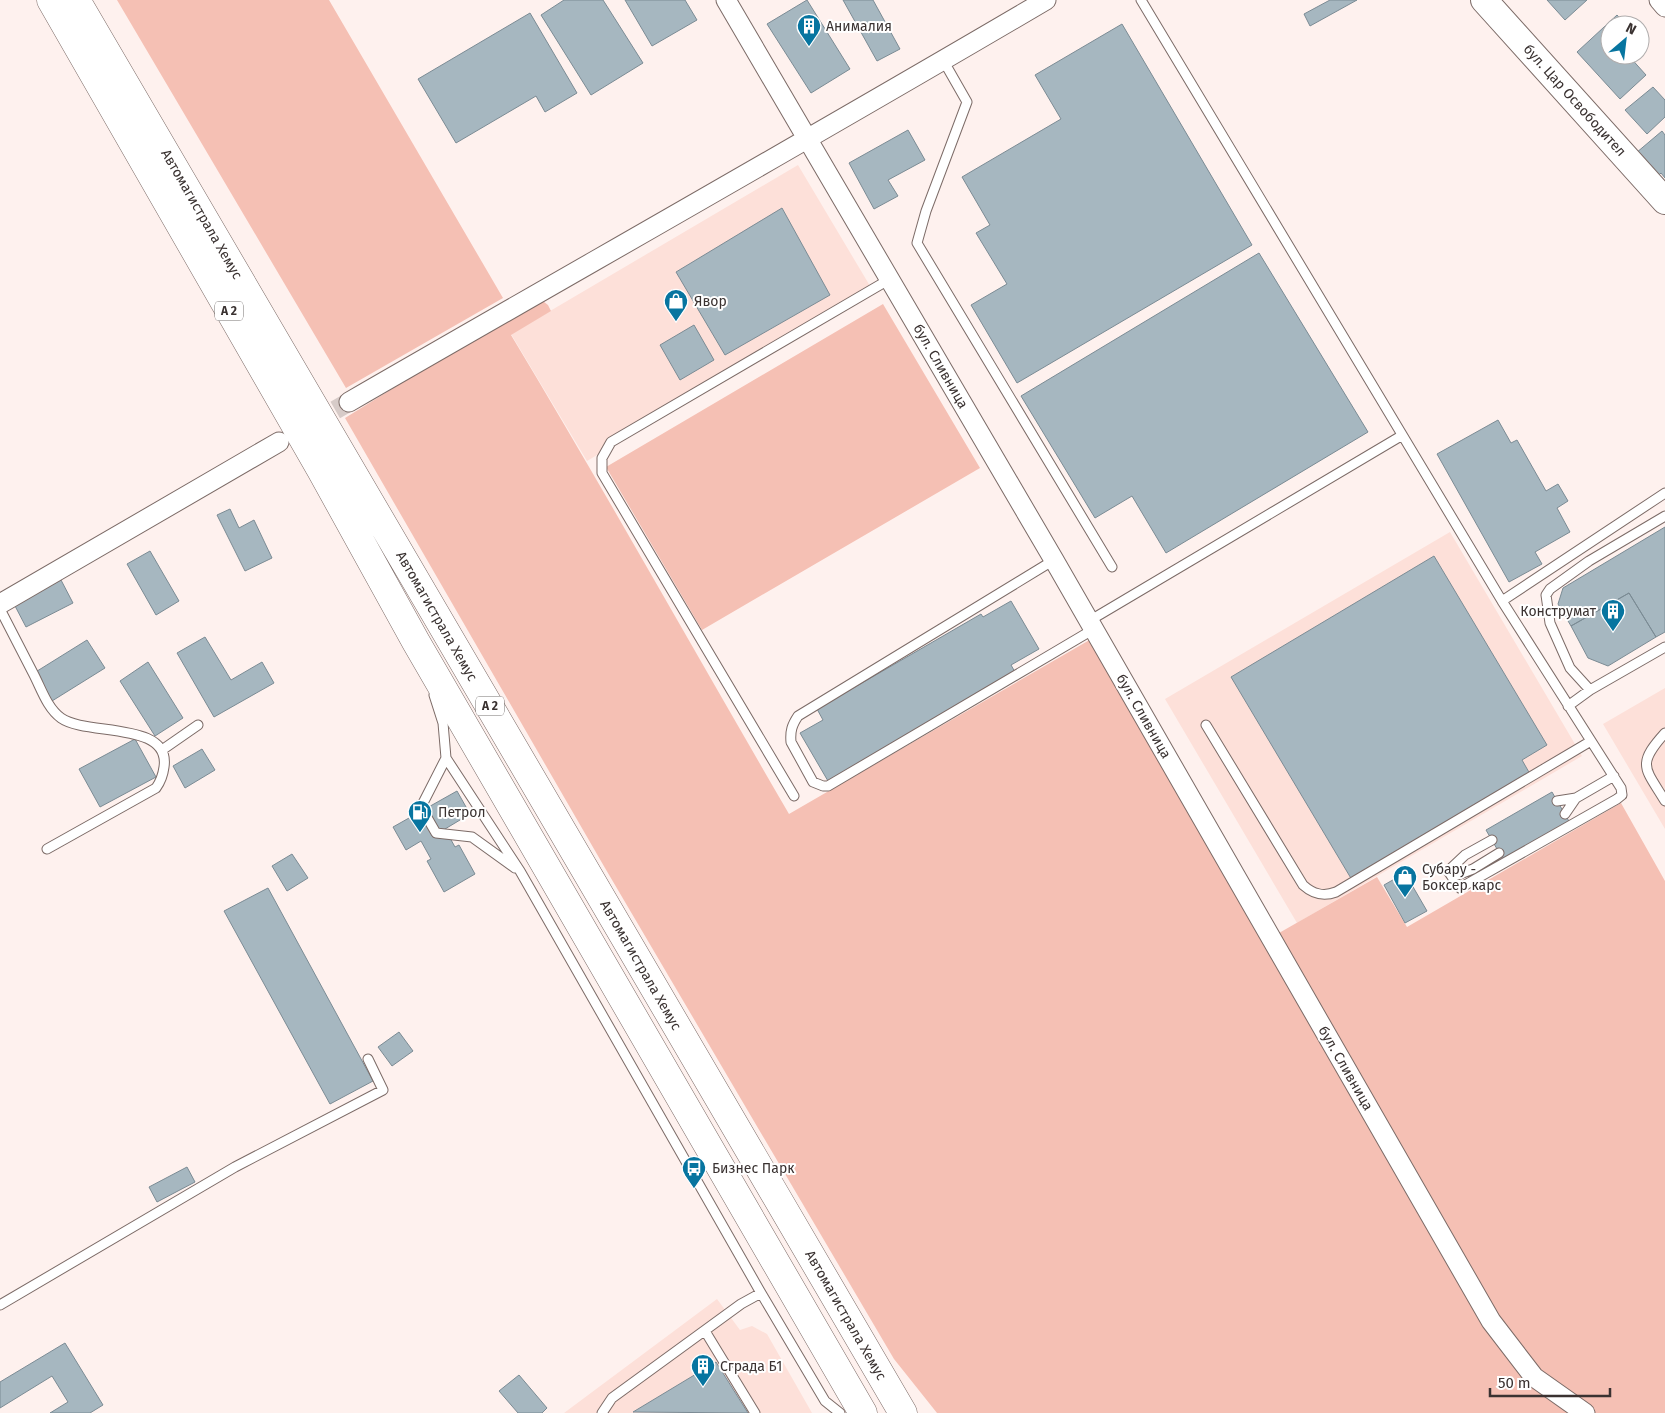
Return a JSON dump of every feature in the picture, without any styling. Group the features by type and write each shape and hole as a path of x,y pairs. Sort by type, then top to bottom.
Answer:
{"highway":[{"name":"Автомагистрала Хемус","path":"51,0 321,470 416,642 863,1413"},
{"name":"Автомагистрала Хемус","path":"76,0 903,1413"}],"main road":[{"name":"бул. Цар Освободител","path":"1484,0 1665,201"}],"street":[{"name":"бул. Сливница","path":"726,0 1092,625 1491,1321 1534,1377 1585,1413"},
{"path":"349,402 808,139 1046,0"},
{"path":"1658,0 1665,7"},
{"path":"0,604 279,442"}],"lane":[{"path":"1141,0 1401,436 1502,601 1621,788 1622,794 1617,800 1460,888 1448,871 1464,856 1492,840"},
{"path":"943,60 967,102 926,210 917,243 1112,567"},
{"path":"794,796 602,473 602,458 611,442 890,279"},
{"path":"1054,560 798,716 792,725 791,742 813,782 828,786 1401,436"},
{"path":"1502,601 1665,493"},
{"path":"1590,690 1570,668 1550,623 1546,595 1550,589 1589,561 1665,516"},
{"path":"0,609 48,704 61,718 78,726 135,734 146,738 162,750 165,760 161,781 156,788 47,849"},
{"path":"416,642 443,723 446,758 520,871 825,1401 840,1413"},
{"path":"1568,706 1590,690 1665,646"},
{"path":"162,750 198,724"},
{"path":"1206,725 1303,885 1310,892 1328,895 1345,887 1591,741"},
{"path":"1665,733 1648,755 1646,770 1665,801"},
{"path":"446,758 421,808 436,833 472,837 520,871"},
{"path":"1557,801 1576,798 1614,776"},
{"path":"1565,814 1576,798"},
{"path":"1452,877 1473,869 1500,852"},
{"path":"0,1304 235,1166 383,1090 368,1059"},
{"path":"602,1413 612,1398 741,1304 761,1292"},
{"path":"705,1331 755,1413"}],"shaded area":[{"path":"117,0 329,0 503,298 346,388"},
{"name":"Явор","path":"798,165 873,291 587,461 511,334"},
{"path":"539,298 548,305 551,311 511,335 789,814 1093,638 1272,937 1377,877 1407,927 1621,803 1665,881 1665,1413 937,1413 894,1359 605,868 345,418"},
{"path":"883,304 980,468 702,630 606,467"},
{"path":"1450,532 1582,756 1297,923 1165,699"},
{"path":"1665,688 1665,829 1603,724"},
{"path":"717,1299 740,1330 752,1326 767,1334 812,1413 564,1413"}],"building":[{"path":"564,0 603,0 643,63 591,95 541,15"},
{"path":"625,0 685,0 697,20 652,46"},
{"name":"Анималия","path":"807,0 850,69 811,93 767,24"},
{"path":"843,0 873,0 900,49 877,61"},
{"path":"1330,0 1357,0 1310,26 1304,14"},
{"path":"1547,0 1587,0 1565,20"},
{"path":"530,13 577,93 545,112 536,96 456,143 418,79"},
{"path":"1122,24 1252,245 1017,383 971,305 1007,284 976,233 990,225 962,177 1061,119 1035,75"},
{"path":"1600,31 1600,65 1637,65 1646,75 1620,99 1577,52"},
{"path":"1653,87 1665,100 1665,117 1647,134 1625,110"},
{"path":"908,130 925,160 888,180 898,196 874,209 849,163"},
{"path":"1662,131 1665,135 1665,178 1661,173 1657,177 1636,153"},
{"path":"782,208 830,295 725,355 676,272"},
{"path":"1259,253 1368,432 1166,553 1132,496 1095,518 1021,396"},
{"path":"694,325 714,360 680,380 660,345"},
{"path":"1498,420 1511,443 1517,440 1546,491 1558,484 1568,501 1557,508 1570,532 1535,552 1542,564 1509,582 1437,454"},
{"path":"230,509 239,528 254,520 272,558 245,571 217,515"},
{"path":"1665,527 1665,632 1656,637 1629,593 1571,626 1558,604 1563,588"},
{"path":"150,551 179,601 156,615 127,564"},
{"path":"1434,556 1547,745 1522,760 1530,774 1352,880 1231,677"},
{"path":"61,580 73,603 26,627 14,604"},
{"name":"Конструмат","path":"1629,593 1656,637 1608,666 1588,658 1571,626"},
{"path":"1011,601 1039,649 1011,665 1015,672 828,781 800,733 823,720 817,709 981,614 983,617"},
{"path":"205,637 231,680 262,662 274,683 214,717 177,653"},
{"path":"87,640 105,668 52,701 34,673"},
{"path":"148,662 183,718 155,736 120,681"},
{"path":"135,739 156,777 100,807 79,769"},
{"path":"202,749 215,770 185,788 173,766"},
{"path":"457,791 470,814 445,829 455,847 459,845 475,874 444,892 427,861 431,859 421,841 406,850 393,827"},
{"path":"1552,792 1570,823 1504,861 1486,830"},
{"path":"292,854 308,878 287,891 272,866"},
{"name":"Субару - Боксер карс","path":"1405,873 1427,911 1405,923 1384,885"},
{"path":"268,888 373,1081 330,1104 224,911"},
{"path":"399,1032 413,1051 392,1066 378,1047"},
{"path":"187,1167 195,1182 157,1202 149,1187"},
{"path":"65,1343 103,1405 90,1413 50,1413 68,1402 52,1376 0,1408 0,1382"},
{"name":"Сграда Б1","path":"716,1362 748,1413 633,1412"},
{"path":"519,1375 547,1408 542,1413 518,1413 499,1391"}],"tunnel":[{"path":"311,424 349,402"}],"place":[{"name":"Анималия","path":"809,47"},
{"name":"Явор","path":"676,322"},
{"name":"Конструмат","path":"1613,632"},
{"name":"Петрол","path":"420,833"},
{"name":"Субару - Боксер карс","path":"1405,898"},
{"name":"Бизнес Парк","path":"694,1189"},
{"name":"Сграда Б1","path":"703,1387"}]}
